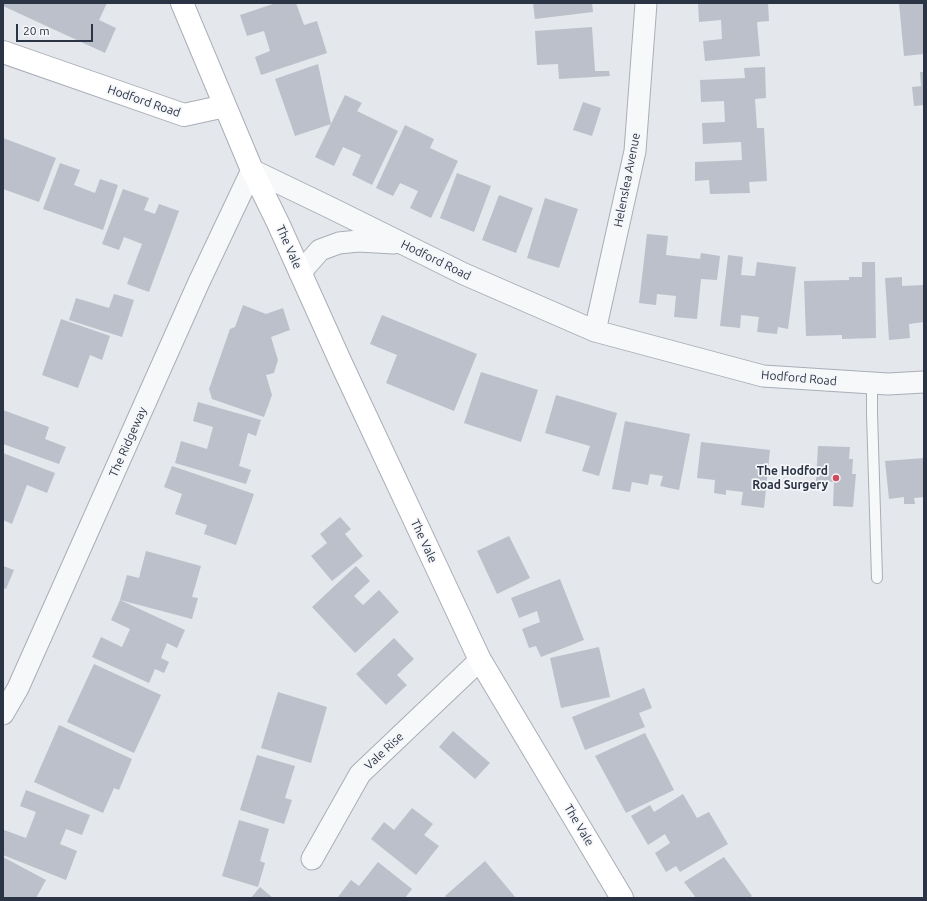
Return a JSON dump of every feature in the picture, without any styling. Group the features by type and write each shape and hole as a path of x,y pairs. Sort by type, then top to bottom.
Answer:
{"street":[{"path":"182,3 252,170"},
{"name":"Helenslea Avenue","path":"595,331 635,151 646,3"},
{"name":"Hodford Road","path":"3,52 184,116 225,106"},
{"name":"Hodford Road","path":"252,170 464,274 595,331 763,376 888,384 924,382"},
{"name":"The Vale","path":"252,170 278,223 341,363 480,660 622,898"},
{"name":"The Ridgeway","path":"3,714 18,688 199,282 252,170"},
{"path":"300,273 320,250 339,243 358,241 403,244"},
{"name":"Vale Rise","path":"312,859 360,774 480,660"}],"lane":[{"path":"872,383 877,578"}],"building":[{"path":"3,3 107,3 99,20 116,28 105,53 3,6"},
{"path":"276,3 296,3 304,25 317,21 327,53 261,75 255,57 270,51 264,31 247,36 240,15"},
{"path":"533,3 592,3 593,12 535,19"},
{"path":"698,3 768,3 769,21 757,22 760,56 705,61 703,41 722,39 721,20 699,22"},
{"path":"899,3 924,3 924,54 904,56"},
{"path":"592,27 595,71 609,71 610,76 559,79 558,64 537,65 535,31"},
{"path":"318,64 331,124 295,136 275,79"},
{"path":"765,67 766,98 755,99 757,128 764,128 767,181 749,182 750,193 710,194 709,180 695,181 695,162 742,160 741,142 703,144 702,123 725,122 724,101 701,102 700,80 745,78 744,68"},
{"path":"920,72 924,72 924,105 914,106 912,87 921,86"},
{"path":"345,95 362,103 357,111 398,131 372,185 352,175 361,155 343,147 334,166 315,157"},
{"path":"583,102 601,108 592,136 573,130"},
{"path":"405,125 434,139 430,148 458,161 431,218 410,208 418,191 400,183 393,196 376,188"},
{"path":"3,138 56,158 39,202 3,189"},
{"path":"60,163 80,170 74,185 95,193 100,179 118,185 103,230 43,209"},
{"path":"457,173 491,186 474,232 440,218"},
{"path":"123,189 149,198 144,210 155,214 159,204 179,211 149,292 127,284 142,244 124,237 119,250 102,244"},
{"path":"499,195 533,208 516,253 482,240"},
{"path":"545,198 578,209 559,268 527,258"},
{"path":"647,234 668,236 666,255 700,259 701,253 720,256 717,280 701,279 697,319 674,317 676,296 657,294 656,305 639,303"},
{"path":"728,255 743,257 741,275 755,276 757,262 796,267 788,329 778,327 777,334 757,332 759,317 741,315 740,328 720,326"},
{"path":"862,262 875,262 876,338 842,339 842,335 806,336 804,281 849,280 849,277 862,277"},
{"path":"902,277 902,286 924,285 924,322 909,324 910,338 889,340 885,278"},
{"path":"114,294 134,300 122,337 69,320 76,298 109,308"},
{"path":"243,305 266,314 283,308 290,330 271,337 278,360 274,373 266,375 272,395 264,417 212,399 209,389 230,329 235,327"},
{"path":"382,315 477,354 454,411 386,383 397,355 370,344"},
{"path":"61,319 110,336 102,360 90,355 78,388 42,375"},
{"path":"481,372 538,390 521,442 464,423"},
{"path":"556,395 617,413 599,476 582,471 590,446 545,433"},
{"path":"198,402 261,420 256,436 248,433 239,466 251,470 246,484 175,463 181,441 207,449 213,427 193,421"},
{"path":"3,410 49,427 45,439 66,447 59,464 3,444"},
{"path":"625,421 690,434 679,490 660,486 663,476 650,474 648,485 632,482 630,492 612,489"},
{"path":"701,442 770,450 764,508 741,505 743,492 726,490 726,495 714,493 715,480 697,478"},
{"name":"The Hodford Road Surgery","path":"818,446 850,447 849,459 853,459 852,474 856,474 853,507 833,506 834,482 816,481"},
{"path":"3,453 55,473 47,493 27,485 12,524 3,520"},
{"path":"924,458 924,497 914,498 915,504 904,504 904,497 889,499 885,461"},
{"path":"172,466 254,494 236,545 204,534 207,525 175,514 182,494 164,487"},
{"path":"340,517 351,529 345,534 363,556 332,581 311,556 327,543 320,534"},
{"path":"509,536 530,578 497,594 477,551"},
{"path":"146,551 201,566 192,597 198,598 192,619 120,600 127,575 139,578"},
{"path":"3,566 14,570 6,589 3,588"},
{"path":"356,566 370,581 354,596 363,605 379,590 399,612 355,653 312,607"},
{"path":"560,579 584,640 541,657 536,646 529,648 522,629 540,622 537,611 519,618 511,598"},
{"path":"120,600 185,630 177,648 167,643 161,658 169,662 164,673 155,669 149,683 92,657 101,637 122,647 130,629 111,620"},
{"path":"394,638 414,659 397,675 407,685 386,705 356,674"},
{"path":"599,647 610,697 561,708 550,658"},
{"path":"94,664 161,695 134,753 67,722"},
{"path":"644,688 652,708 639,713 645,727 585,750 572,717"},
{"path":"278,692 327,707 311,763 261,748"},
{"path":"59,725 132,759 119,790 114,788 103,813 34,782"},
{"path":"453,731 490,763 475,779 439,747"},
{"path":"645,733 674,790 626,813 595,756"},
{"path":"257,755 295,766 285,798 292,800 284,824 240,810"},
{"path":"26,790 90,815 82,835 66,829 60,844 77,851 66,880 3,855 4,830 26,838 36,812 20,806"},
{"path":"683,794 697,818 709,812 728,844 680,872 676,866 666,872 655,853 670,843 665,834 648,845 631,816 650,805 654,812"},
{"path":"412,808 433,824 424,835 439,846 416,875 371,839 384,822 394,830"},
{"path":"239,820 269,829 260,861 265,863 258,887 222,876"},
{"path":"3,857 46,880 36,898 3,898"},
{"path":"724,857 752,896 749,898 696,898 684,882"},
{"path":"485,861 516,898 447,898 445,896"},
{"path":"378,862 412,889 405,898 338,897 351,880 359,886"},
{"path":"260,887 273,898 251,898"}],"place":[{"name":"The Hodford Road Surgery","path":"836,478"}]}
